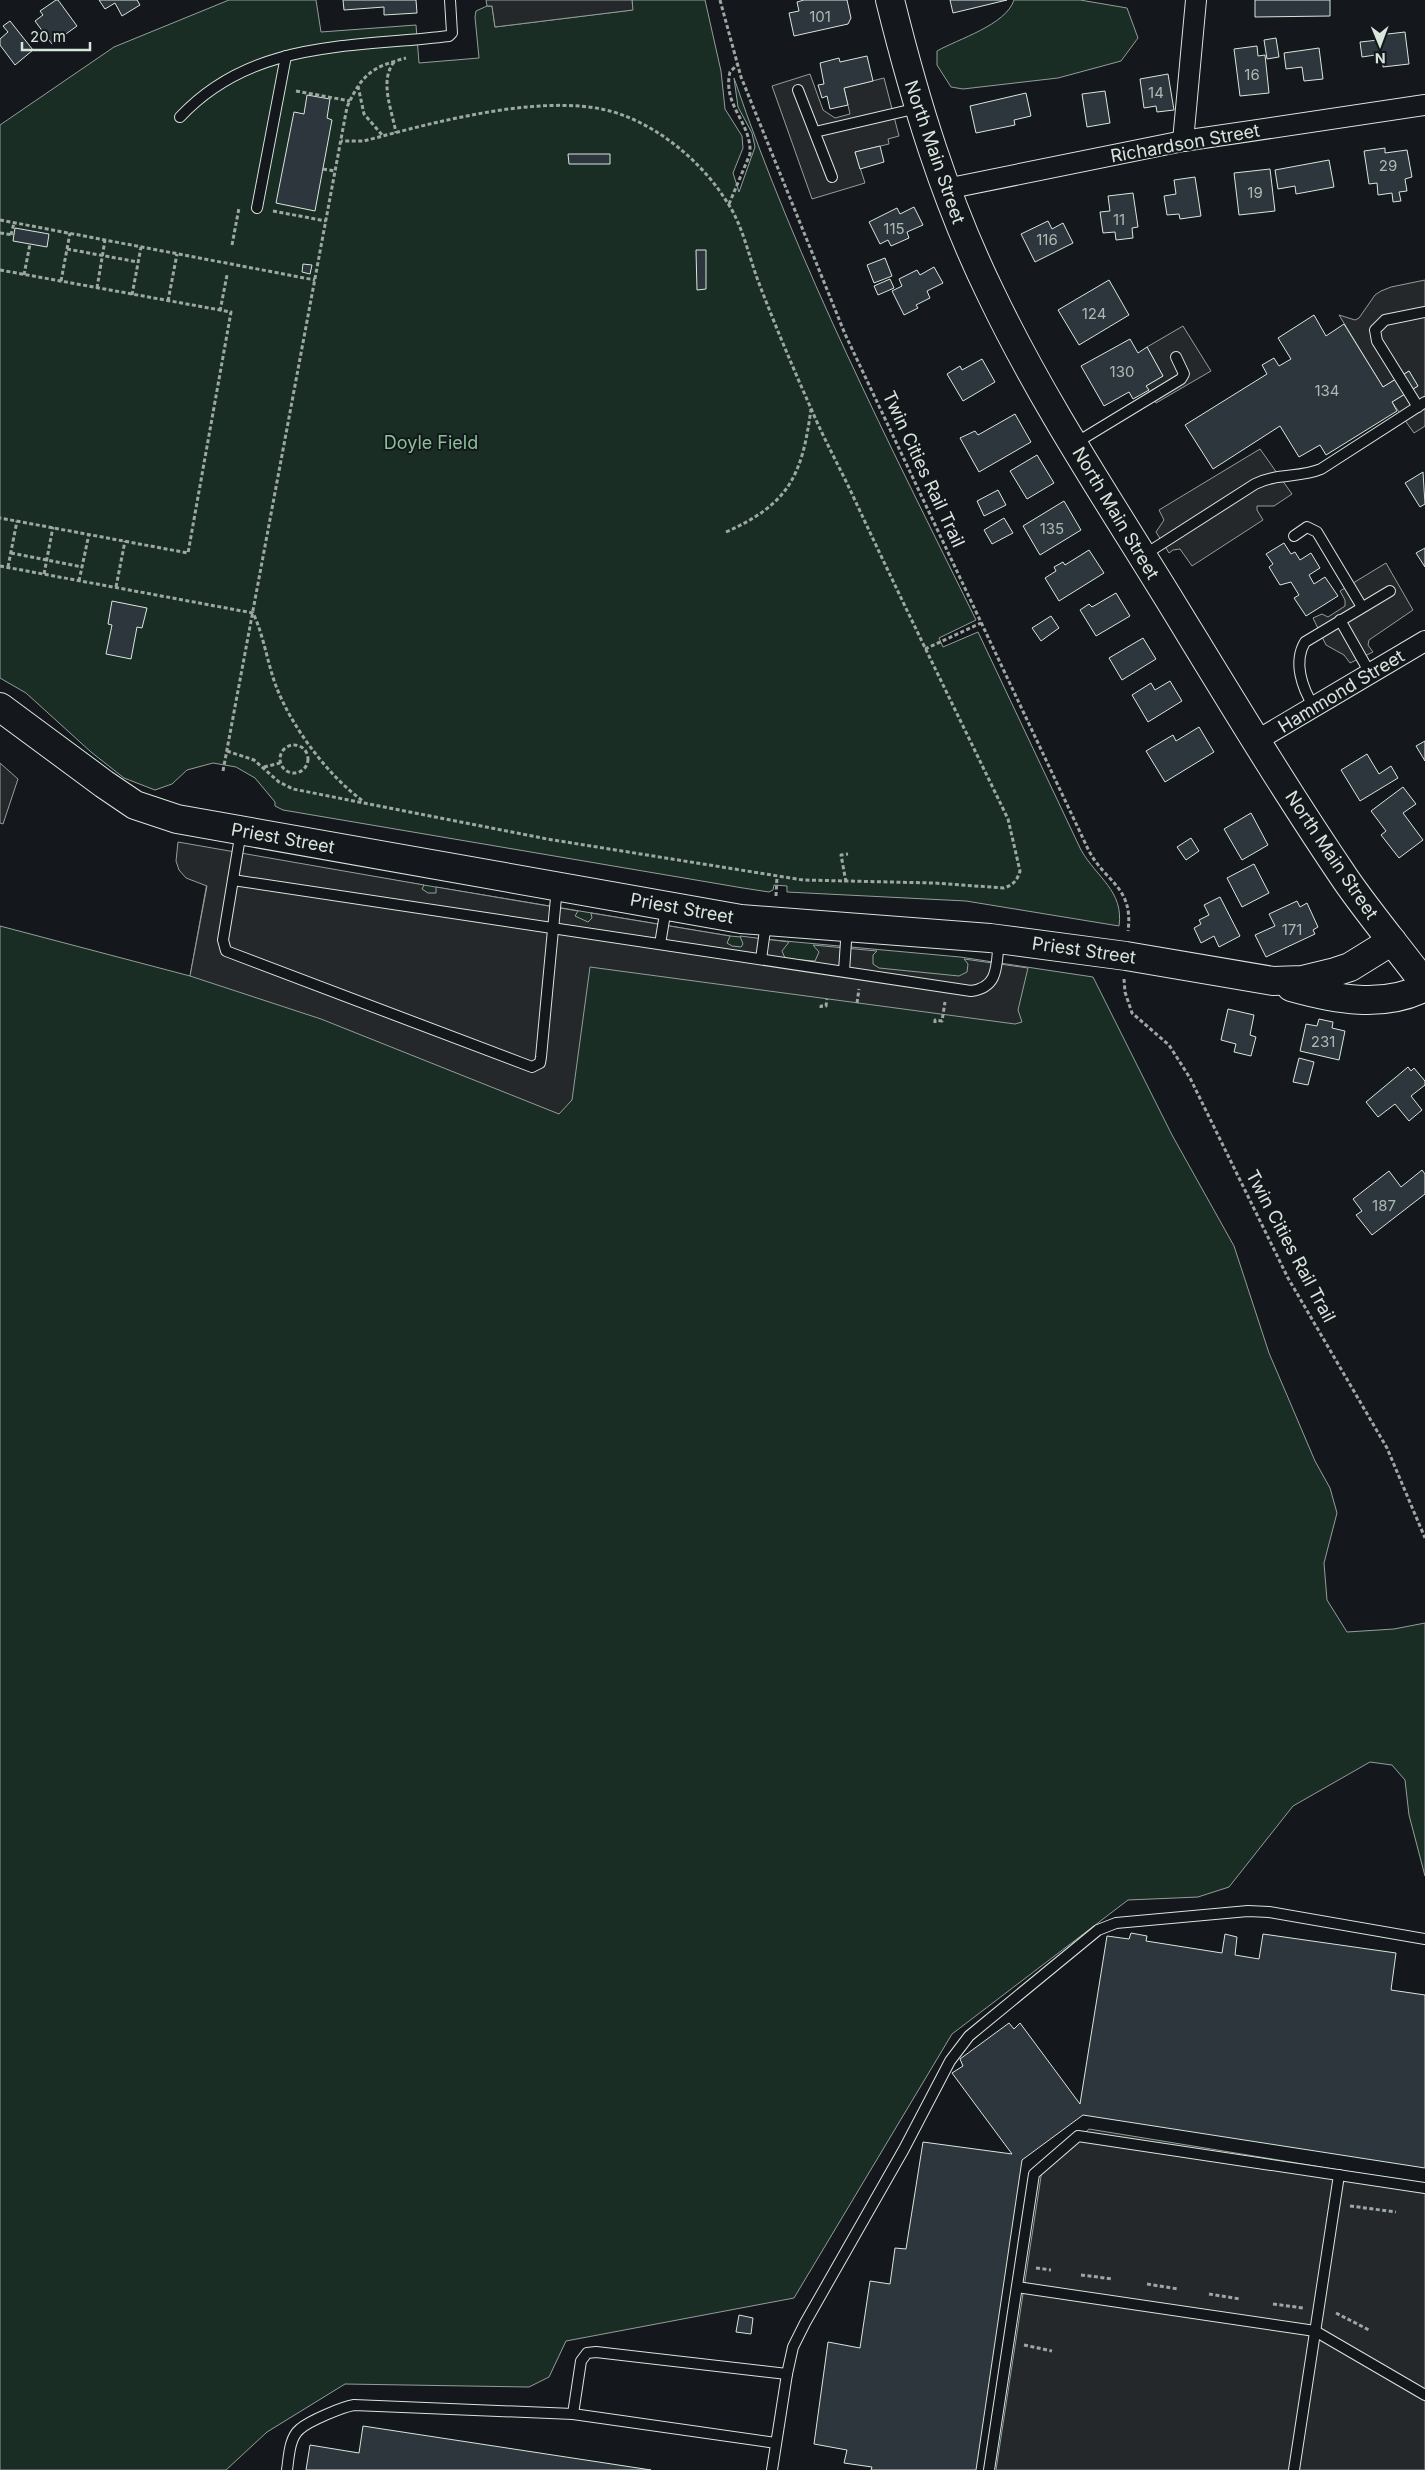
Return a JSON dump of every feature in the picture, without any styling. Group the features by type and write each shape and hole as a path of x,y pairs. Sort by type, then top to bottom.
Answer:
{"main road":[{"name":"North Main Street","path":"890,0 918,108 946,189 990,294 1041,390 1104,496 1256,741 1347,881 1425,985"},
{"name":"Priest Street","path":"0,707 135,805 177,819 666,906 766,921 999,939 1126,956 1273,981 1302,980 1336,972 1350,967 1392,941"},
{"path":"1273,981 1313,992 1371,1000 1399,998 1425,985"}],"street":[{"path":"1183,141 1196,0"},
{"name":"Richardson Street","path":"946,189 1183,141 1425,105"},
{"name":"Hammond Street","path":"1256,741 1425,641"}],"lane":[{"path":"180,117 195,101 223,82 286,56 319,48 449,36 452,33 450,0"},
{"path":"257,208 286,56"},
{"path":"798,90 832,177"},
{"path":"814,132 918,108"},
{"path":"1142,556 1255,484 1268,478 1303,474 1321,469 1421,405 1377,341 1375,330 1385,320 1425,312"},
{"path":"1074,444 1181,379 1184,374 1176,357"},
{"path":"1294,536 1307,527 1317,532 1362,607"},
{"path":"1314,707 1304,687 1299,655 1305,642 1390,590"},
{"path":"1340,620 1370,673"},
{"path":"241,831 223,940 226,951 532,1067 537,1066 542,1057 557,886"},
{"path":"233,880 971,990 979,990 992,982 999,939"},
{"path":"660,944 666,906"},
{"path":"761,959 766,921"},
{"path":"844,971 847,927"},
{"path":"772,2470 793,2347 904,2149 950,2061 969,2036 1098,1930 1116,1923 1248,1911 1269,1912 1425,1939"},
{"path":"989,2470 1034,2174 1078,2136 1425,2188"},
{"path":"1294,2470 1339,2175"},
{"path":"1017,2287 1315,2331 1425,2395"},
{"path":"573,2414 581,2361 587,2353 596,2352 787,2374"},
{"path":"286,2470 293,2440 299,2429 349,2406 573,2414 776,2443"}],"path":[{"name":"Twin Cities Rail Trail","path":"720,0 737,65 845,334 1091,856 1118,886 1126,901 1129,916 1127,934"},
{"path":"223,771 335,171 350,101 358,86 374,69 413,57"},
{"path":"395,61 386,77 396,133"},
{"path":"729,204 750,154 748,133 728,94 730,72 737,65"},
{"path":"358,86 364,114 383,136"},
{"path":"279,88 350,101"},
{"path":"227,750 244,755 264,767 279,782 293,789 547,839 777,877 846,882 934,883 1004,888 1018,880 1019,863 1008,819 811,409 769,310 729,204 696,162 676,146 628,117 600,108 539,106 513,108 356,142 341,141"},
{"path":"323,169 335,171"},
{"path":"0,220 315,280"},
{"path":"0,233 12,235 14,223"},
{"path":"61,282 70,233"},
{"path":"97,288 105,240"},
{"path":"24,275 30,244"},
{"path":"132,295 141,247"},
{"path":"67,249 138,262"},
{"path":"168,301 177,254"},
{"path":"0,270 231,312 188,553 0,518"},
{"path":"220,311 227,275"},
{"path":"726,532 765,511 778,500 792,480 805,446 811,409"},
{"path":"8,568 17,521"},
{"path":"44,574 53,527"},
{"path":"79,581 89,534"},
{"path":"116,588 125,541"},
{"path":"11,554 82,567"},
{"path":"0,566 252,613"},
{"path":"252,613 260,628 277,687 284,704 325,767 344,787 364,802"},
{"path":"925,649 982,623"},
{"path":"298,746 304,751 307,761 298,772 285,770 280,763 280,755 285,748 298,746"},
{"path":"304,751 311,746"},
{"path":"264,767 280,763"},
{"path":"846,882 841,855 848,854"},
{"path":"776,896 777,877"},
{"name":"Twin Cities Rail Trail","path":"1124,977 1125,992 1132,1013 1169,1045 1183,1064 1288,1278 1387,1448 1425,1538"},
{"path":"821,1008 821,1006 826,1006 828,1000"},
{"path":"935,1023 935,1020 942,1021 942,1015"},
{"path":"1334,2203 1396,2212"},
{"path":"1036,2268 1051,2270"},
{"path":"1082,2275 1113,2279"},
{"path":"1147,2284 1178,2289"},
{"path":"1209,2294 1240,2299"},
{"path":"1273,2304 1304,2308"},
{"path":"1336,2313 1369,2330"},
{"path":"1024,2346 1052,2351"}],"green space":[{"name":"Doyle Field","path":"229,0 316,0 321,32 416,25 419,63 479,58 475,17 476,11 487,6 492,6 495,27 632,10 632,0 705,0 721,71 725,109 742,136 743,148 733,173 739,192 755,147 752,133 738,107 734,78 759,148 787,217 846,353 976,620 939,638 943,647 978,632 1081,850 1113,894 1117,903 1119,926 966,901 787,892 787,886 774,885 773,890 769,892 283,810 275,806 275,802 255,778 236,767 213,763 187,770 172,784 155,790 124,778 91,752 26,693 0,678 0,125 114,47"},
{"path":"1014,0 1080,0 1127,8 1138,38 1121,61 1058,78 963,89 951,87 937,65 937,51 992,24 1002,17"},
{"path":"213,850 730,936 960,957 1093,977 1172,1135 1234,1246 1269,1353 1315,1461 1330,1488 1337,1513 1324,1563 1327,1600 1347,1632 1394,1629 1425,1623 1425,1876 1409,1815 1405,1780 1392,1765 1370,1762 1293,1806 1229,1887 1198,1897 1128,1900 952,2034 794,2298 566,2341 549,2377 529,2387 345,2384 267,2432 226,2470 0,2470 0,926 190,976"}],"shaded area":[{"path":"486,0 632,0 633,10 495,27 492,6 487,6"},
{"path":"810,74 823,110 835,118 850,114 844,88 884,78 899,136 888,139 889,144 855,152 865,183 812,199 772,86"},
{"path":"1425,280 1425,426 1414,433 1392,402 1418,386 1409,371 1383,387 1339,315 1355,320 1359,318 1375,295 1381,291"},
{"path":"1183,326 1211,371 1156,403 1146,386 1163,376 1147,347"},
{"path":"1260,449 1292,494 1274,506 1257,506 1257,510 1263,520 1192,566 1180,549 1169,553 1156,532 1164,520 1159,510"},
{"path":"1386,563 1413,610 1369,640 1368,645 1373,652 1350,663 1344,655 1326,645 1313,618 1322,614 1328,617 1345,606 1345,600 1340,591"},
{"path":"0,763 18,779 3,824 0,823"},
{"path":"178,842 424,885 422,889 428,893 436,893 436,887 578,911 575,916 588,922 592,918 591,913 730,936 727,943 732,946 741,947 743,944 740,936 789,942 782,951 785,958 789,959 815,961 819,952 813,945 877,951 873,955 873,964 879,968 959,976 967,972 968,964 964,959 1028,968 1018,1010 1022,1022 1015,1024 590,967 572,1100 559,1114 321,1019 190,976 207,886 186,878 179,870 176,861"},
{"path":"1089,2129 1425,2184 1425,2470 996,2470 1042,2170"}],"building":[{"path":"58,0 77,26 52,44 35,21 43,15 40,11"},
{"path":"99,0 137,0 140,5 122,16 115,3 105,9"},
{"path":"343,0 416,0 417,13 384,15 384,7 344,10"},
{"path":"804,0 847,0 851,18 848,24 794,36 789,13 799,11 797,2"},
{"path":"950,0 1007,0 953,13"},
{"path":"1255,0 1330,0 1330,16 1255,17"},
{"path":"10,21 33,50 15,65 0,45 0,39 8,32 3,26"},
{"path":"1405,32 1409,64 1383,67 1382,54 1362,57 1360,42 1379,40 1379,35"},
{"path":"1276,38 1279,57 1267,59 1264,40"},
{"path":"1257,46 1258,56 1265,55 1269,93 1240,96 1234,49"},
{"path":"1319,48 1323,79 1304,81 1302,67 1286,69 1284,53"},
{"path":"867,56 873,81 844,88 848,105 830,109 827,96 822,98 818,85 824,84 820,63 839,58 840,62"},
{"path":"1168,74 1174,110 1157,112 1156,106 1144,108 1140,79"},
{"path":"1105,91 1110,123 1087,127 1082,94"},
{"path":"1026,93 1031,116 1014,120 1015,125 976,133 970,106"},
{"path":"307,95 330,99 327,118 332,120 315,211 276,203 294,112 304,114"},
{"path":"880,146 884,162 860,169 855,152"},
{"path":"1385,148 1385,153 1407,150 1412,177 1405,179 1407,191 1399,192 1401,201 1393,202 1392,193 1378,195 1377,183 1369,184 1364,151"},
{"path":"568,154 610,154 610,164 569,164"},
{"path":"1329,160 1334,187 1296,194 1295,186 1278,189 1275,170"},
{"path":"1270,169 1275,211 1239,215 1234,173"},
{"path":"1195,177 1201,216 1180,219 1179,214 1167,215 1164,196 1176,194 1174,180"},
{"path":"1133,193 1138,227 1132,228 1133,238 1116,240 1115,232 1103,233 1100,212 1110,211 1108,196"},
{"path":"914,207 923,225 907,232 909,238 891,246 888,240 880,244 869,222 897,208 900,214"},
{"path":"1048,221 1052,229 1063,223 1073,243 1035,262 1021,234"},
{"path":"15,228 49,234 47,247 13,241"},
{"path":"696,250 706,250 706,289 697,290"},
{"path":"885,258 892,276 874,283 867,265"},
{"path":"303,264 312,265 310,274 302,272"},
{"path":"934,267 943,283 927,291 930,298 916,305 918,308 904,315 892,291 902,286 899,279 917,270 920,275"},
{"path":"890,279 894,288 878,295 874,286"},
{"path":"1109,280 1129,315 1079,345 1058,310"},
{"path":"1314,315 1326,336 1344,324 1383,387 1409,371 1418,386 1392,402 1397,411 1326,455 1320,445 1299,457 1280,426 1213,469 1185,425 1267,374 1262,365 1274,358 1279,366 1291,359 1278,338"},
{"path":"1130,339 1138,353 1147,347 1163,376 1146,386 1149,390 1133,399 1129,392 1104,406 1081,366"},
{"path":"982,359 995,382 963,401 947,374 960,366 962,370"},
{"path":"1015,414 1031,442 979,472 960,438 975,431 978,435"},
{"path":"1037,455 1054,483 1027,499 1010,471"},
{"path":"1423,472 1425,504 1420,507 1405,483"},
{"path":"998,490 1006,505 984,516 977,501"},
{"path":"1064,501 1081,530 1040,555 1023,526"},
{"path":"1004,518 1013,533 992,544 984,530"},
{"path":"1284,543 1291,554 1295,552 1300,560 1311,553 1320,568 1309,575 1314,584 1325,577 1338,596 1306,616 1294,598 1299,595 1291,582 1280,585 1269,567 1273,564 1266,554"},
{"path":"1425,548 1425,567 1416,553"},
{"path":"1089,550 1104,573 1059,601 1045,578 1056,571 1054,567 1063,562 1065,565"},
{"path":"1116,593 1130,616 1096,636 1080,610 1089,604 1092,607"},
{"path":"112,601 147,608 142,628 137,627 131,659 106,654 112,625 108,624"},
{"path":"1051,616 1059,628 1041,641 1032,628"},
{"path":"1143,638 1156,659 1122,680 1109,658"},
{"path":"1170,681 1182,701 1148,722 1132,695 1151,683 1155,690"},
{"path":"1199,727 1214,752 1165,782 1146,751 1173,735 1176,741"},
{"path":"1425,741 1425,761 1416,746"},
{"path":"1367,754 1379,774 1391,766 1398,778 1360,801 1341,770"},
{"path":"1403,787 1416,804 1403,813 1423,840 1399,858 1381,835 1386,831 1371,811"},
{"path":"1251,813 1268,845 1242,860 1224,829"},
{"path":"1191,838 1199,851 1186,860 1177,847"},
{"path":"1254,864 1269,893 1242,907 1227,878"},
{"path":"1220,897 1240,936 1219,947 1214,936 1201,943 1194,928 1201,924 1199,920 1209,915 1204,905"},
{"path":"1297,901 1300,907 1307,903 1318,927 1313,930 1315,934 1266,957 1255,935 1275,926 1269,914"},
{"path":"1228,1009 1254,1015 1250,1035 1256,1037 1251,1056 1234,1052 1236,1044 1221,1040"},
{"path":"1319,1019 1333,1022 1332,1028 1345,1031 1339,1060 1300,1051 1306,1024 1317,1026"},
{"path":"1299,1058 1314,1062 1308,1085 1293,1082"},
{"path":"1408,1067 1411,1071 1414,1068 1425,1081 1425,1085 1411,1096 1422,1110 1409,1121 1395,1104 1378,1117 1366,1102"},
{"path":"1422,1170 1425,1174 1425,1194 1372,1235 1356,1215 1362,1211 1353,1199 1389,1171 1401,1187"},
{"path":"1131,1933 1147,1936 1146,1941 1222,1953 1225,1934 1237,1937 1235,1955 1259,1959 1263,1934 1396,1953 1391,1990 1425,1995 1425,2168 1083,2115 1022,2160 976,2470 871,2470 872,2467 844,2463 847,2450 814,2444 828,2342 860,2348 870,2281 890,2284 895,2248 906,2249 923,2142 1012,2154 952,2073 963,2066 960,2059 1009,2023 1014,2029 1020,2023 1080,2104 1107,1936 1129,1939"},
{"path":"739,2315 753,2318 751,2334 736,2332"},
{"path":"363,2426 651,2470 306,2470 310,2445 359,2453"}]}
